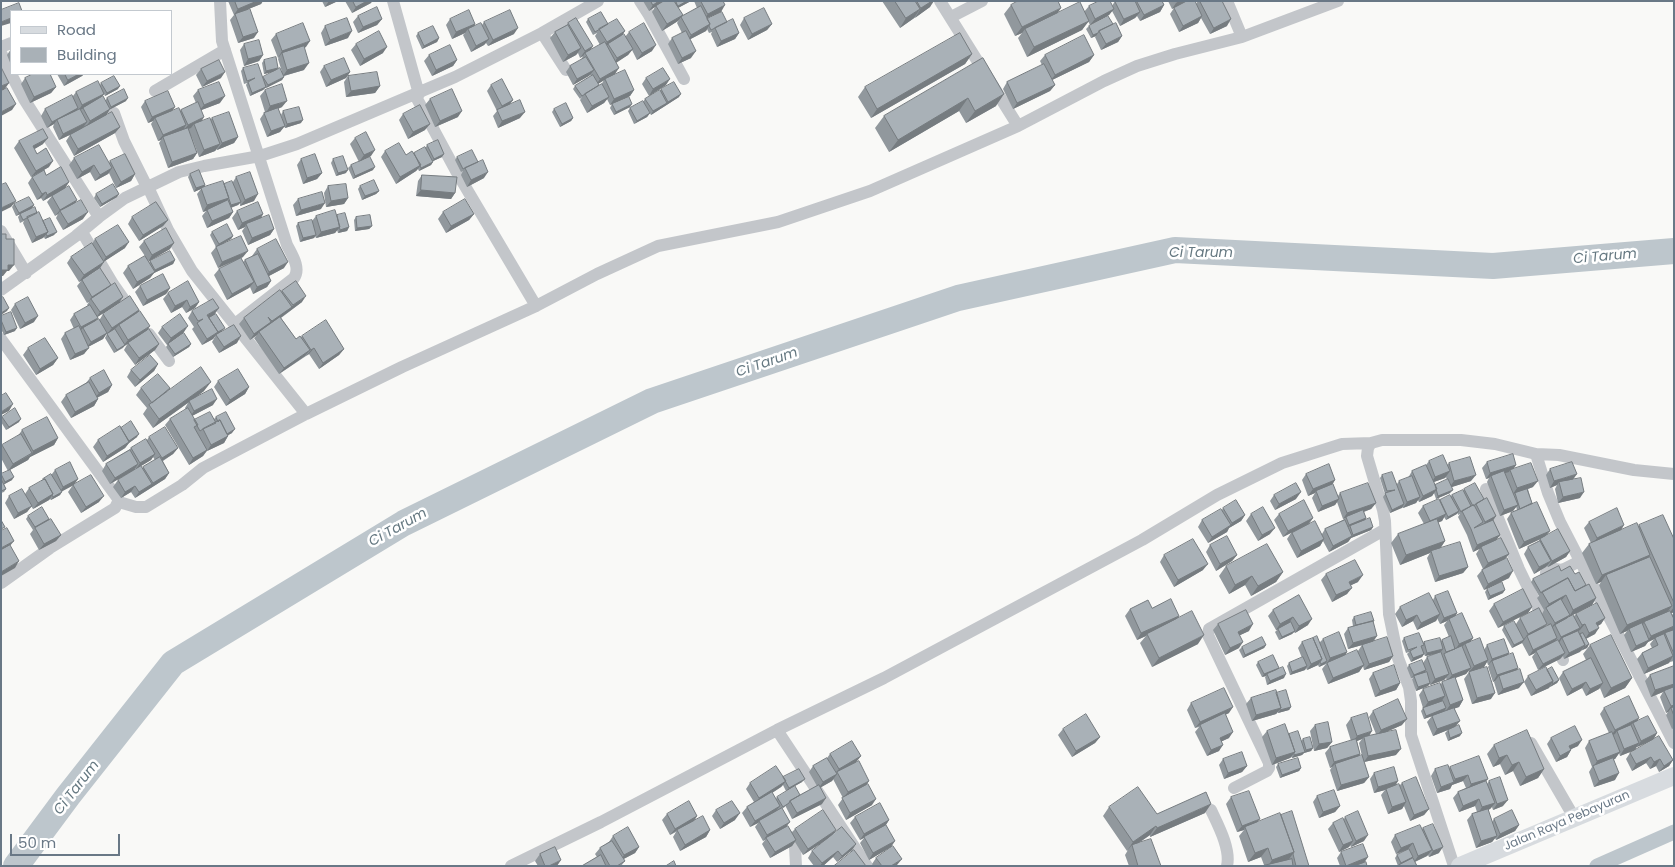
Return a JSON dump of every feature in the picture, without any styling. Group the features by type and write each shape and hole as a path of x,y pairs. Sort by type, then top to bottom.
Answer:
{"main road":[{"name":"Jalan Raya Pebayuran","path":"1460,866 1674,776"}],"street":[{"path":"220,1 222,42 287,245 296,264 297,274 235,324"},
{"path":"393,1 417,94 456,171 536,306"},
{"path":"1,290 82,232 98,217 126,198 147,187 179,172 260,156 297,144 455,77 542,33 598,1"},
{"path":"640,1 684,79"},
{"path":"940,1 1018,126"},
{"path":"951,17 982,1"},
{"path":"1227,1 1242,37"},
{"path":"119,502 136,507 146,507 182,485 203,468 306,414 402,366 536,306 597,274 658,246 778,222 870,191 1018,126 1137,66 1242,37 1338,1"},
{"path":"542,33 566,70"},
{"path":"155,91 225,50"},
{"path":"1,53 10,72"},
{"path":"12,75 24,99 98,217"},
{"path":"114,113 124,141 168,230 192,271 306,414"},
{"path":"1,231 26,273"},
{"path":"82,232 113,284 168,360"},
{"path":"1,339 6,355 118,498 119,502 116,508 50,548 1,583"},
{"path":"511,866 532,861 601,822 776,730 884,678 1142,540 1217,495 1282,463 1342,444 1371,443 1396,439 1461,440 1495,444 1536,454 1559,456 1634,470 1674,474"},
{"path":"1371,443 1366,456 1385,521 1389,614 1398,658 1409,687 1411,735 1454,866"},
{"path":"1536,454 1548,493 1560,522 1674,743"},
{"path":"1486,489 1525,583 1563,660"},
{"path":"1234,788 1267,771 1270,763 1208,636 1208,629 1384,530"},
{"path":"1525,583 1554,569 1562,570 1580,561"},
{"path":"776,730 868,866"},
{"path":"1528,738 1575,819"},
{"path":"1211,810 1222,834 1228,861 1227,866"},
{"path":"795,848 796,866"}],"building":[{"path":"235,1 257,1 238,9"},
{"path":"353,1 367,1 356,7"},
{"path":"651,1 659,1 653,5"},
{"path":"664,1 674,1 683,15 667,24 656,6"},
{"path":"676,1 687,1 678,6"},
{"path":"701,1 723,1 725,5 708,14"},
{"path":"895,1 915,1 920,9 906,18"},
{"path":"917,1 932,1 921,8"},
{"path":"1018,1 1058,1 1061,8 1022,27 1011,5"},
{"path":"1099,1 1110,1 1114,9 1095,19 1089,6"},
{"path":"1115,1 1135,1 1140,12 1124,19"},
{"path":"1138,1 1162,1 1164,5 1144,15"},
{"path":"1187,1 1195,1 1202,16 1183,26 1174,8"},
{"path":"1200,1 1222,1 1231,19 1214,28"},
{"path":"1080,2 1089,21 1034,47 1025,29"},
{"path":"19,3 22,10 10,10 10,18 1,22 1,10"},
{"path":"701,6 710,24 691,35 681,17"},
{"path":"377,7 382,19 363,27 358,16"},
{"path":"764,8 772,24 752,34 744,18"},
{"path":"250,9 258,32 243,37 235,14"},
{"path":"469,10 475,24 456,32 450,19"},
{"path":"510,10 518,28 493,40 484,22"},
{"path":"601,12 608,24 595,32 588,19"},
{"path":"722,12 727,22 711,30 707,19"},
{"path":"1108,16 1113,24 1093,35 1089,26"},
{"path":"347,18 352,31 330,40 325,26"},
{"path":"576,18 593,46 585,51 568,23"},
{"path":"617,19 625,31 607,42 599,29"},
{"path":"733,19 739,33 721,41 715,28"},
{"path":"303,23 310,41 282,51 276,34"},
{"path":"481,23 489,39 476,46 468,29"},
{"path":"644,23 656,45 642,53 629,32"},
{"path":"1116,23 1122,36 1106,44 1099,31"},
{"path":"568,25 581,48 568,55 555,32"},
{"path":"433,26 439,38 424,46 418,33"},
{"path":"379,31 387,47 364,59 356,44"},
{"path":"686,31 696,51 682,58 672,38"},
{"path":"960,33 972,54 877,109 865,87"},
{"path":"624,34 633,49 617,58 608,44"},
{"path":"1084,35 1094,55 1055,75 1045,55"},
{"path":"259,40 263,55 248,59 244,44"},
{"path":"605,42 619,68 600,79 585,53"},
{"path":"450,45 457,60 436,70 429,55"},
{"path":"304,46 309,63 287,70 282,53"},
{"path":"276,57 278,68 266,71 264,60"},
{"path":"586,57 594,70 577,79 570,66"},
{"path":"344,58 350,72 331,80 324,66"},
{"path":"983,58 1004,94 975,111 968,98 898,140 884,116"},
{"path":"219,60 225,72 207,81 201,69"},
{"path":"258,64 266,87 252,93 248,82 255,78 247,81 243,68"},
{"path":"1044,64 1055,85 1017,103 1007,82"},
{"path":"1,67 9,83 1,86"},
{"path":"280,68 284,77 268,85 263,77"},
{"path":"663,68 670,79 653,89 646,78"},
{"path":"625,70 634,90 614,99 605,79"},
{"path":"377,72 380,86 351,91 348,76"},
{"path":"31,75 50,75 56,87 34,97 25,78"},
{"path":"66,75 77,75 68,80"},
{"path":"593,75 599,85 582,96 575,86"},
{"path":"114,76 120,86 107,93 101,83"},
{"path":"502,79 513,100 502,106 491,85"},
{"path":"98,81 104,94 82,105 76,92"},
{"path":"219,82 225,96 204,105 198,90"},
{"path":"674,82 681,94 668,102 661,89"},
{"path":"282,84 287,101 270,106 265,90"},
{"path":"602,84 609,97 592,106 585,94"},
{"path":"7,88 16,104 1,112 1,91"},
{"path":"124,89 128,98 111,107 107,98"},
{"path":"452,89 462,111 440,121 430,99"},
{"path":"660,90 667,103 653,111 645,99"},
{"path":"168,91 175,107 152,117 145,101"},
{"path":"72,95 78,108 52,122 45,109"},
{"path":"103,96 110,109 90,121 83,108"},
{"path":"629,97 632,104 616,112 612,104"},
{"path":"520,100 525,112 502,121 497,110"},
{"path":"643,101 650,113 637,121 630,108"},
{"path":"198,102 204,117 188,125 181,110"},
{"path":"566,103 573,118 562,124 554,109"},
{"path":"420,105 430,124 413,132 403,114"},
{"path":"299,107 303,120 287,124 283,111"},
{"path":"179,108 186,125 163,135 155,118"},
{"path":"278,108 285,126 271,131 264,113"},
{"path":"80,109 87,122 63,134 57,120"},
{"path":"112,112 120,127 78,149 70,135"},
{"path":"229,112 238,137 222,143 212,118"},
{"path":"210,118 220,144 204,150 194,124"},
{"path":"188,128 197,153 172,162 163,137"},
{"path":"43,129 48,138 33,146 37,154 46,148 53,161 36,171 19,141"},
{"path":"366,132 375,150 364,155 355,138"},
{"path":"438,140 444,154 434,159 427,145"},
{"path":"399,143 406,155 412,151 421,165 400,177 385,151"},
{"path":"99,145 112,168 100,175 94,165 82,172 74,158"},
{"path":"425,147 433,162 421,168 414,153"},
{"path":"472,150 478,162 463,169 457,157"},
{"path":"125,154 135,174 121,182 110,161"},
{"path":"315,154 322,173 307,178 301,159"},
{"path":"343,156 348,170 338,173 333,159"},
{"path":"370,157 375,167 355,176 351,165"},
{"path":"483,160 488,172 471,180 465,168"},
{"path":"61,167 69,182 47,195 46,192 42,194 32,177 44,170 46,175"},
{"path":"199,170 205,185 196,188 190,174"},
{"path":"250,172 258,194 245,200 236,177"},
{"path":"422,175 457,177 455,193 421,190"},
{"path":"374,180 379,191 365,196 360,186"},
{"path":"223,181 229,198 207,205 201,188"},
{"path":"232,181 241,202 231,205 224,184"},
{"path":"6,183 16,201 1,208 1,185"},
{"path":"113,184 119,194 102,204 96,194"},
{"path":"346,184 348,198 331,201 328,186"},
{"path":"69,186 77,200 60,210 52,196"},
{"path":"322,192 325,203 301,210 298,199"},
{"path":"29,197 34,205 19,213 14,204"},
{"path":"465,199 474,214 451,226 443,212"},
{"path":"81,200 88,212 68,224 60,211"},
{"path":"228,200 233,212 212,221 207,210"},
{"path":"156,202 168,220 143,235 132,217"},
{"path":"258,202 263,214 242,223 237,211"},
{"path":"35,207 37,213 23,220 20,214"},
{"path":"335,210 340,227 321,232 316,216"},
{"path":"39,212 48,232 36,237 27,217"},
{"path":"345,213 349,227 340,230 337,215"},
{"path":"269,215 274,229 252,238 246,224"},
{"path":"370,215 372,226 357,228 356,217"},
{"path":"50,218 57,232 47,236 48,232 43,221"},
{"path":"312,220 316,235 303,238 298,223"},
{"path":"227,224 233,236 219,244 212,232"},
{"path":"118,225 129,242 106,257 95,239"},
{"path":"166,228 174,243 152,255 144,241"},
{"path":"1,234 6,234 6,239 14,239 14,265 8,265 8,270 1,270"},
{"path":"241,236 248,251 222,262 216,247"},
{"path":"276,239 288,262 269,272 257,249"},
{"path":"92,243 104,262 84,275 71,257"},
{"path":"170,251 175,260 155,270 150,261"},
{"path":"258,254 271,281 257,287 245,260"},
{"path":"145,256 155,272 137,282 128,266"},
{"path":"241,258 254,282 232,294 219,269"},
{"path":"100,268 111,285 92,297 82,280"},
{"path":"163,274 170,288 147,300 140,286"},
{"path":"188,281 199,302 190,307 187,300 175,306 168,293"},
{"path":"296,281 306,296 293,305 282,291"},
{"path":"115,283 123,297 100,312 91,299"},
{"path":"280,290 292,307 272,321 268,317 271,322 254,334 244,318"},
{"path":"130,296 139,310 112,328 103,314"},
{"path":"3,297 9,308 1,313 1,298"},
{"path":"28,297 38,316 25,323 15,304"},
{"path":"213,299 219,308 207,315 218,332 207,339 197,323 203,319 198,321 192,311"},
{"path":"90,305 98,318 81,327 74,314"},
{"path":"140,311 150,326 128,340 119,325"},
{"path":"11,312 17,328 6,332 1,316"},
{"path":"180,314 188,326 171,338 162,327"},
{"path":"216,314 225,328 218,332 209,318"},
{"path":"280,317 296,339 300,336 310,350 284,368 259,332"},
{"path":"99,319 107,333 91,342 83,328"},
{"path":"326,320 344,349 323,363 314,348 311,350 302,336"},
{"path":"234,325 241,336 224,347 216,335"},
{"path":"79,326 89,348 75,354 65,333"},
{"path":"115,329 125,345 117,350 107,334"},
{"path":"149,329 159,344 139,358 128,343"},
{"path":"184,333 191,344 175,354 168,344"},
{"path":"45,338 58,358 40,369 28,348"},
{"path":"150,355 158,364 140,380 131,370"},
{"path":"201,367 211,382 159,419 149,405"},
{"path":"238,369 249,387 230,400 218,381"},
{"path":"104,370 112,385 99,393 90,378"},
{"path":"158,374 170,388 152,403 141,388"},
{"path":"89,382 98,399 75,412 66,395"},
{"path":"212,389 217,399 194,411 189,401"},
{"path":"6,393 13,404 1,412 1,396"},
{"path":"15,408 21,419 9,427 2,417"},
{"path":"188,408 198,425 194,427 207,450 193,458 170,419"},
{"path":"210,412 216,423 200,431 194,420"},
{"path":"226,412 235,429 227,434 220,420 218,422 216,417"},
{"path":"47,417 58,438 33,451 22,430"},
{"path":"220,420 228,436 211,445 203,429"},
{"path":"131,421 139,434 129,441 121,428"},
{"path":"120,426 129,442 107,456 98,440"},
{"path":"165,427 178,448 162,458 149,437"},
{"path":"21,434 32,453 13,464 2,445"},
{"path":"146,439 155,454 140,463 131,448"},
{"path":"130,450 138,464 115,478 106,464"},
{"path":"1513,454 1516,465 1490,473 1487,462"},
{"path":"1443,455 1450,471 1435,477 1429,461"},
{"path":"160,457 169,473 153,483 143,467"},
{"path":"1470,457 1476,475 1454,481 1449,463"},
{"path":"70,462 78,479 63,487 55,470"},
{"path":"1572,462 1577,474 1554,481 1550,469"},
{"path":"1531,463 1538,481 1517,488 1510,470"},
{"path":"1329,464 1335,480 1313,489 1306,474"},
{"path":"1426,465 1437,489 1423,496 1412,471"},
{"path":"141,466 152,484 139,492 135,486 125,492 118,480"},
{"path":"10,470 14,477 5,482 1,474"},
{"path":"1504,471 1518,505 1504,510 1491,476"},
{"path":"1392,472 1404,504 1392,510 1385,493 1395,490 1387,491 1382,475"},
{"path":"51,474 62,492 53,497 45,479 43,479"},
{"path":"91,475 104,496 86,507 73,485"},
{"path":"1412,476 1420,497 1407,502 1399,481"},
{"path":"1581,478 1584,492 1563,497 1559,482"},
{"path":"1,479 6,489 1,491"},
{"path":"45,479 53,494 38,503 29,488"},
{"path":"1448,479 1453,490 1438,496 1435,485"},
{"path":"1296,483 1301,492 1279,504 1274,495"},
{"path":"1368,483 1376,503 1347,513 1340,493"},
{"path":"1475,483 1484,499 1473,506 1464,489"},
{"path":"1333,484 1339,499 1322,506 1316,491"},
{"path":"22,489 32,506 18,513 9,496"},
{"path":"1527,489 1532,503 1520,509 1515,493"},
{"path":"1463,490 1471,506 1461,512 1452,495"},
{"path":"1450,495 1459,511 1448,517 1440,500"},
{"path":"1487,498 1496,516 1485,522 1476,504"},
{"path":"1439,499 1446,514 1430,521 1423,506"},
{"path":"1236,500 1245,515 1232,523 1223,508"},
{"path":"1304,500 1313,518 1288,531 1279,514"},
{"path":"1537,502 1550,531 1524,542 1511,513"},
{"path":"1474,505 1483,522 1474,528 1493,520 1500,535 1477,545 1462,511"},
{"path":"42,507 49,519 35,527 28,516"},
{"path":"1263,507 1275,528 1262,535 1251,514"},
{"path":"1617,508 1624,525 1597,538 1589,522"},
{"path":"1221,509 1231,525 1212,537 1202,520"},
{"path":"1363,510 1366,518 1349,525 1346,517"},
{"path":"1663,515 1674,539 1674,603 1639,525"},
{"path":"1370,518 1373,527 1353,535 1350,526"},
{"path":"51,519 61,535 44,544 35,528"},
{"path":"1437,519 1445,541 1406,555 1398,534"},
{"path":"1,520 5,527 1,529"},
{"path":"1345,520 1352,536 1333,546 1325,529"},
{"path":"1315,521 1324,539 1301,551 1292,533"},
{"path":"1637,523 1650,555 1602,575 1589,544"},
{"path":"7,528 14,541 1,548 1,531"},
{"path":"1558,529 1570,551 1552,561 1540,539"},
{"path":"1227,536 1237,555 1220,564 1210,545"},
{"path":"1501,538 1509,554 1488,563 1481,547"},
{"path":"1193,539 1208,564 1178,580 1164,555"},
{"path":"1540,541 1551,561 1539,567 1528,547"},
{"path":"1460,542 1468,567 1439,576 1431,551"},
{"path":"1267,544 1283,572 1258,586 1252,576 1235,585 1226,566"},
{"path":"10,545 19,561 1,572 1,550"},
{"path":"1650,557 1672,606 1627,625 1606,575"},
{"path":"1507,558 1513,571 1488,584 1482,570"},
{"path":"1355,560 1363,575 1349,582 1352,588 1336,595 1326,574"},
{"path":"1559,566 1561,571 1570,566 1575,574 1579,572 1586,585 1575,591 1568,578 1541,593 1533,579"},
{"path":"1568,578 1575,591 1589,584 1596,598 1573,610 1566,595 1549,604 1542,592"},
{"path":"1502,582 1505,590 1490,596 1487,589"},
{"path":"1523,589 1532,607 1503,622 1494,604"},
{"path":"1448,591 1457,613 1444,618 1435,596"},
{"path":"1429,593 1440,614 1421,623 1417,615 1406,620 1400,607"},
{"path":"1299,595 1312,619 1299,626 1293,617 1280,624 1273,610"},
{"path":"1171,599 1179,616 1141,633 1130,609 1148,600 1152,608"},
{"path":"1561,599 1570,615 1555,623 1546,608"},
{"path":"1597,603 1605,618 1596,623 1599,628 1589,633 1585,624 1582,625 1576,614"},
{"path":"1539,608 1547,624 1528,634 1520,618"},
{"path":"1246,610 1253,624 1238,632 1243,642 1230,648 1218,624"},
{"path":"1192,611 1204,635 1159,658 1147,634"},
{"path":"1670,611 1674,619 1674,626 1651,636 1644,622"},
{"path":"1371,612 1374,621 1356,625 1354,617"},
{"path":"1462,613 1473,638 1459,644 1449,619"},
{"path":"1573,615 1580,628 1561,637 1555,625"},
{"path":"1373,621 1377,636 1353,643 1348,628"},
{"path":"1514,621 1524,640 1514,645 1504,626"},
{"path":"1291,622 1295,631 1282,637 1278,629"},
{"path":"1642,623 1649,640 1636,646 1629,629"},
{"path":"1551,624 1557,638 1533,650 1527,636"},
{"path":"1674,630 1674,654 1665,633"},
{"path":"1578,631 1585,645 1569,653 1562,638"},
{"path":"1339,632 1347,652 1330,658 1323,639"},
{"path":"1419,633 1424,645 1421,646 1424,654 1413,658 1410,651 1417,647 1408,650 1404,638"},
{"path":"1583,633 1589,644 1584,647 1585,645 1580,634"},
{"path":"1664,634 1673,656 1648,668 1642,653 1658,645 1655,638"},
{"path":"1611,635 1632,678 1611,688 1590,645"},
{"path":"1317,636 1327,661 1321,664 1322,659 1313,638"},
{"path":"1451,636 1455,649 1446,652 1442,640"},
{"path":"1262,637 1266,645 1245,655 1242,647"},
{"path":"1387,637 1393,656 1369,664 1362,645"},
{"path":"1313,638 1322,659 1311,664 1302,642"},
{"path":"1440,638 1443,649 1427,653 1424,642"},
{"path":"1480,638 1488,660 1474,666 1465,644"},
{"path":"1504,639 1509,653 1492,659 1487,645"},
{"path":"1558,640 1565,653 1543,664 1536,651"},
{"path":"1462,646 1471,668 1452,675 1444,654"},
{"path":"1357,650 1364,665 1333,678 1327,663"},
{"path":"1441,652 1449,674 1435,679 1427,657"},
{"path":"1513,653 1518,668 1497,675 1492,661"},
{"path":"1273,655 1279,668 1264,674 1258,662"},
{"path":"1303,657 1307,666 1292,672 1289,663"},
{"path":"1591,658 1603,683 1590,689 1586,682 1572,689 1563,672"},
{"path":"1422,660 1426,670 1414,675 1409,665"},
{"path":"1394,665 1400,683 1380,691 1373,673"},
{"path":"1674,666 1674,684 1655,690 1650,675"},
{"path":"1283,667 1286,674 1270,681 1267,674"},
{"path":"1487,667 1495,693 1477,698 1469,672"},
{"path":"1546,667 1553,681 1536,690 1528,676"},
{"path":"1552,667 1559,680 1552,684 1553,681 1547,670"},
{"path":"1520,669 1524,682 1503,689 1499,676"},
{"path":"1427,672 1430,683 1418,687 1414,676"},
{"path":"1455,677 1463,700 1450,705 1442,682"},
{"path":"1440,683 1445,696 1428,702 1423,689"},
{"path":"1674,687 1674,705 1671,706 1664,691"},
{"path":"1224,688 1233,707 1200,722 1191,703"},
{"path":"1276,690 1281,708 1256,715 1251,698"},
{"path":"1286,690 1291,707 1280,710 1276,693"},
{"path":"1629,696 1639,718 1615,730 1604,708"},
{"path":"1398,699 1407,719 1381,730 1373,711"},
{"path":"1443,701 1446,708 1426,716 1423,708"},
{"path":"1454,708 1460,721 1437,729 1432,716"},
{"path":"1225,713 1233,732 1220,738 1223,745 1211,750 1200,725"},
{"path":"1367,713 1372,731 1357,736 1351,718"},
{"path":"1086,714 1100,737 1076,751 1063,729"},
{"path":"1648,716 1657,733 1641,741 1633,723"},
{"path":"1328,722 1332,742 1319,744 1315,725"},
{"path":"1285,724 1295,752 1276,758 1267,731"},
{"path":"1459,725 1462,733 1450,738 1448,730"},
{"path":"1631,725 1639,743 1624,749 1617,731"},
{"path":"1575,726 1582,740 1569,746 1571,750 1560,756 1551,738"},
{"path":"1396,730 1401,749 1368,756 1364,737"},
{"path":"1527,730 1544,769 1526,777 1519,762 1512,765 1507,755 1499,758 1494,745"},
{"path":"1298,731 1305,752 1294,755 1295,752 1289,734"},
{"path":"1612,732 1620,752 1597,761 1589,741"},
{"path":"1659,736 1673,760 1664,766 1660,759 1654,762 1651,757 1636,764 1630,753"},
{"path":"1310,737 1313,748 1306,750 1303,739"},
{"path":"1356,739 1360,754 1334,762 1330,747"},
{"path":"852,741 861,756 839,769 830,754"},
{"path":"1242,752 1247,766 1228,773 1223,759"},
{"path":"1362,755 1369,777 1341,785 1335,764"},
{"path":"1479,756 1488,779 1471,784 1468,775 1455,779 1450,767"},
{"path":"827,758 837,774 823,782 813,766"},
{"path":"1298,758 1301,768 1282,775 1278,764"},
{"path":"1613,758 1619,773 1599,781 1593,766"},
{"path":"859,761 869,781 848,792 837,772"},
{"path":"1448,765 1454,782 1441,787 1435,769"},
{"path":"776,766 786,781 759,798 750,783"},
{"path":"1394,767 1398,781 1378,787 1374,773"},
{"path":"799,769 805,779 789,788 783,777"},
{"path":"1416,777 1429,809 1414,815 1402,783"},
{"path":"1500,777 1508,800 1497,804 1489,781"},
{"path":"1486,781 1495,803 1482,807 1479,799 1463,806 1458,792"},
{"path":"868,784 876,799 850,813 842,798"},
{"path":"1399,784 1406,802 1392,807 1386,789"},
{"path":"819,785 826,798 797,813 790,801"},
{"path":"795,786 800,795 783,807 777,797"},
{"path":"1138,787 1157,814 1206,792 1211,804 1157,828 1156,826 1133,842 1109,807"},
{"path":"1334,790 1340,806 1323,812 1317,796"},
{"path":"1249,791 1260,819 1242,826 1231,797"},
{"path":"772,792 780,806 755,821 747,807"},
{"path":"689,801 697,816 675,829 667,814"},
{"path":"732,801 740,813 724,823 716,810"},
{"path":"880,803 889,820 864,834 855,817"},
{"path":"782,808 790,822 767,835 759,821"},
{"path":"1488,809 1497,836 1481,841 1472,814"},
{"path":"823,810 836,830 808,849 795,829"},
{"path":"1512,810 1519,825 1500,834 1494,819"},
{"path":"1292,811 1309,866 1296,866 1294,852 1281,815"},
{"path":"1358,811 1368,835 1356,841 1345,817"},
{"path":"1280,813 1294,852 1272,860 1268,848 1255,853 1245,827"},
{"path":"703,816 710,830 685,845 677,830"},
{"path":"1343,818 1353,841 1343,845 1333,823"},
{"path":"1433,824 1443,847 1433,851 1423,828"},
{"path":"886,825 895,841 873,853 864,837"},
{"path":"1420,825 1432,850 1418,856 1413,843 1401,848 1395,835"},
{"path":"788,826 796,840 775,852 766,838"},
{"path":"628,827 639,847 624,855 613,836"},
{"path":"842,827 856,844 842,856 838,851 822,863 812,851"},
{"path":"1151,839 1161,866 1138,866 1132,845"},
{"path":"612,841 625,861 617,866 610,866 600,848"},
{"path":"1363,844 1368,857 1346,866 1341,852"},
{"path":"893,846 902,859 891,866 882,866 876,858"},
{"path":"555,847 561,860 545,866 540,854"},
{"path":"1409,849 1413,857 1401,863 1397,855"},
{"path":"854,850 866,866 834,866"},
{"path":"601,855 606,866 582,866"},
{"path":"1413,858 1417,866 1399,866 1399,865"},
{"path":"1292,859 1293,866 1262,866"},
{"path":"674,861 676,866 666,866"},
{"path":"1366,862 1367,866 1354,866"}],"waterway":[{"name":"Ci Tarum","path":"16,866 68,796 173,663 404,523 652,401 958,298 1175,250 1493,266 1674,251"},
{"path":"1597,866 1674,832"}]}
